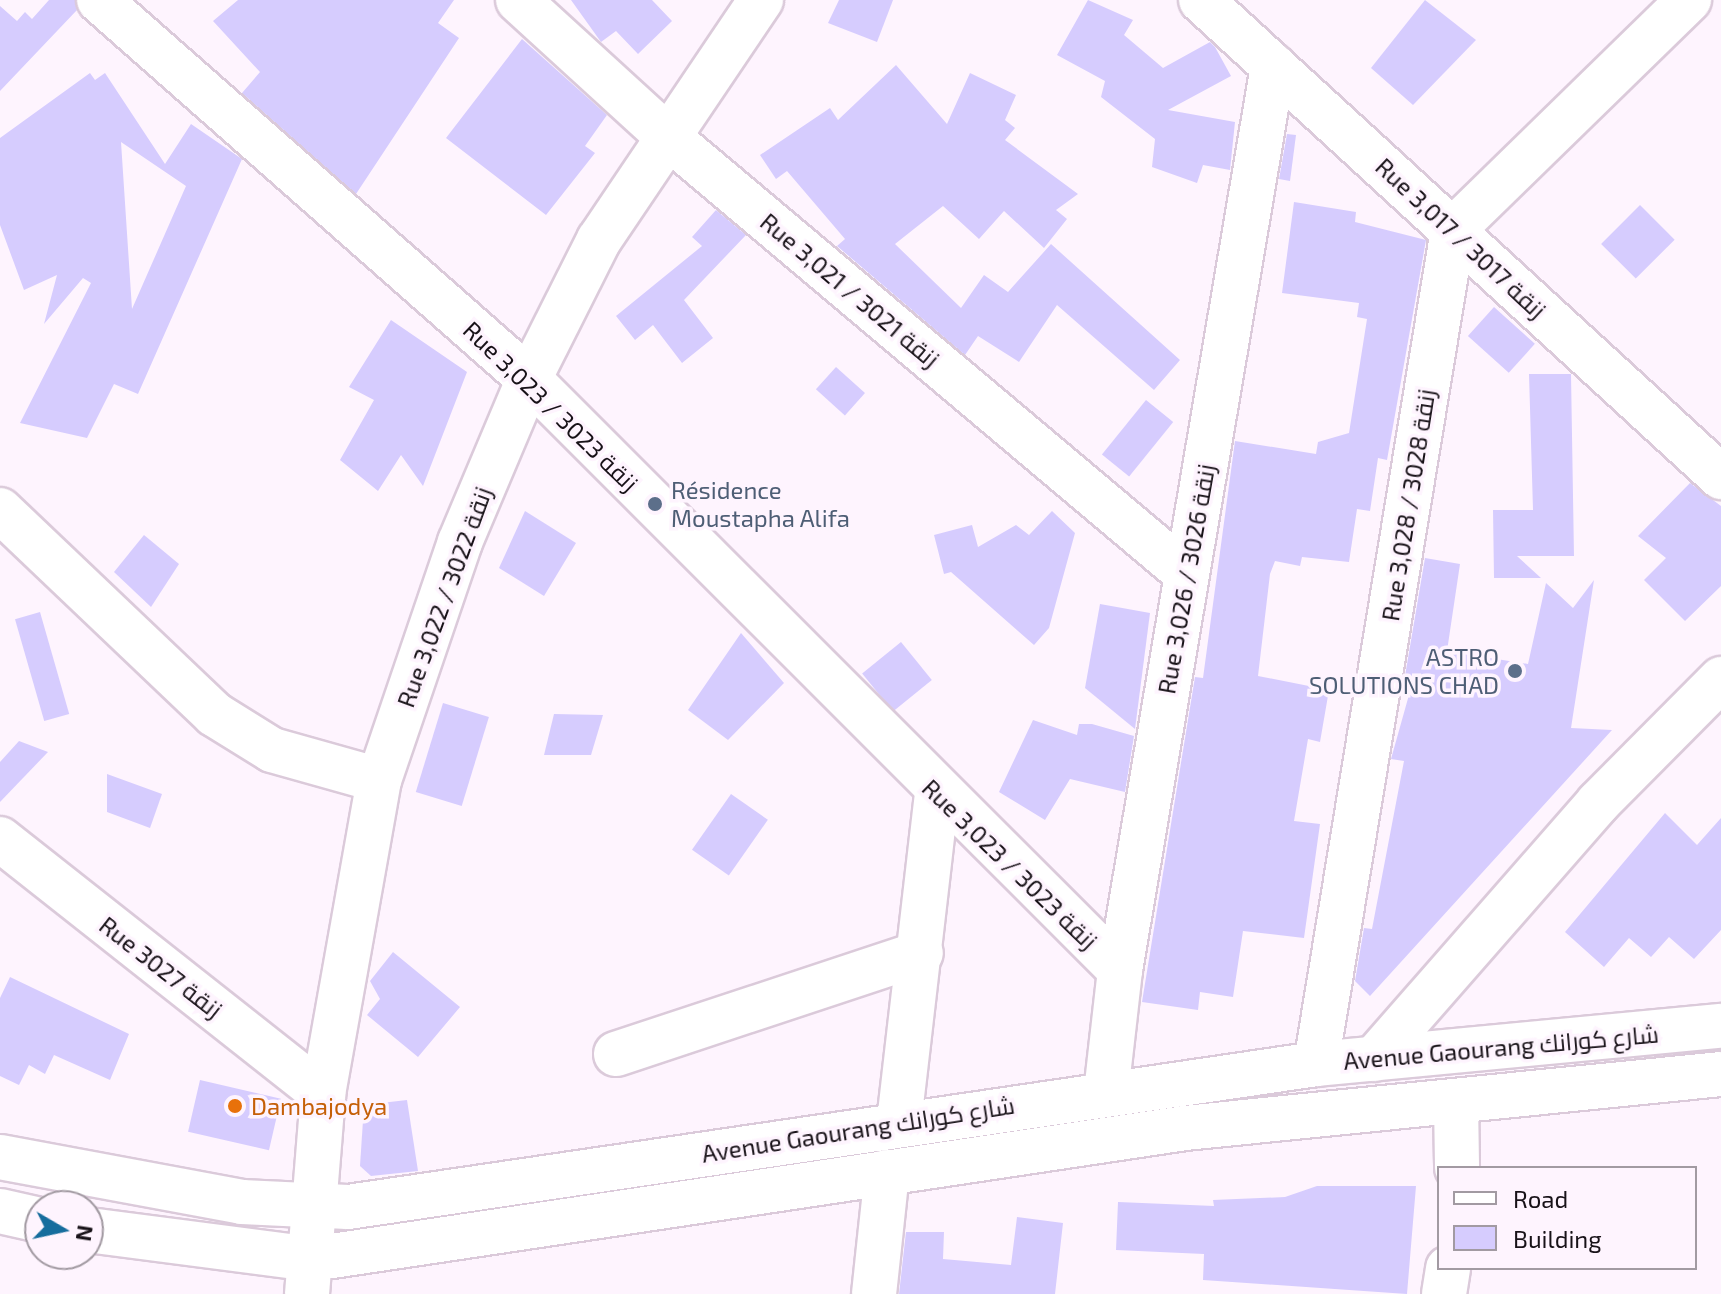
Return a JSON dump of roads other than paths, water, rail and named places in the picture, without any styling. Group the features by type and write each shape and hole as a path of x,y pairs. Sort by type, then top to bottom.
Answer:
{"street":[{"name":"Rue 3,023 / زنقة 3023","path":"99,0 529,379 937,794 1120,970"},
{"name":"Rue 3,021 / زنقة 3021","path":"518,0 668,137 1187,574"},
{"name":"Rue 3,022 / زنقة 3022","path":"309,1277 317,1208 323,1094 379,780 460,542 529,379 599,240 761,0"},
{"name":"Rue 3,017 / زنقة 3017","path":"1201,0 1721,477"},
{"path":"1453,230 1689,0"},
{"name":"Rue 3,026 / زنقة 3026","path":"1106,1093 1120,970 1273,66"},
{"name":"Rue 3,028 / زنقة 3028","path":"1316,1064 1453,230"},
{"path":"0,510 214,714 272,750 379,780"},
{"path":"1374,1059 1598,803 1721,679"},
{"path":"899,1122 921,953 937,794"},
{"name":"Rue 3027 زنقة","path":"0,839 323,1094"},
{"path":"616,1054 921,953"},
{"name":"Avenue Gaourang شارع كورانك","path":"0,1157 118,1184 317,1208 484,1190 899,1122 1316,1064 1721,1026"},
{"name":"Avenue Gaourang شارع كورانك","path":"104,1233 309,1277 887,1172 1185,1128 1721,1074"},
{"path":"1456,1101 1457,1166"},
{"path":"874,1294 887,1172"},
{"path":"0,1211 24,1216"},
{"path":"1444,1294 1448,1270"}],"place":[{"name":"Résidence Moustapha Alifa","path":"655,504"},
{"name":"ASTRO SOLUTIONS CHAD","path":"1515,671"},
{"name":"Dambajodya","path":"235,1106"}]}
